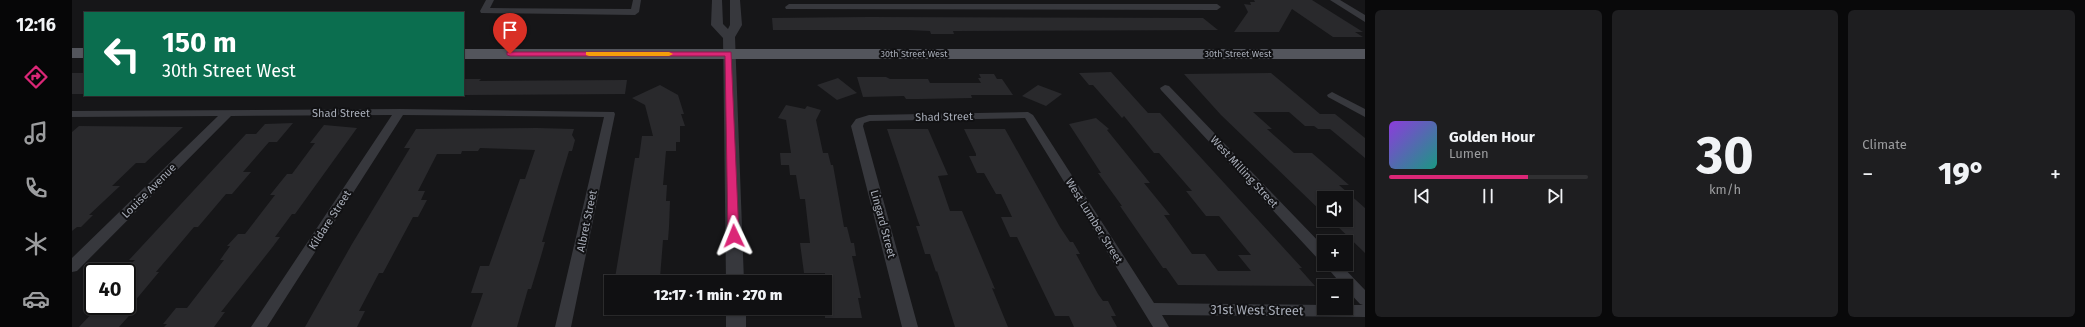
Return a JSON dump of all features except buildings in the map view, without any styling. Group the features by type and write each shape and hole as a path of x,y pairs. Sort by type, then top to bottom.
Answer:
{"main road":[{"path":"72,53 84,53"},
{"name":"30th Street West","path":"464,54 1365,54"}],"street":[{"path":"490,0 484,11 635,12 637,0"},
{"path":"717,0 717,26 729,37"},
{"path":"735,0 736,25 729,37 735,275"},
{"path":"789,7 1082,3 1217,7 1207,0"},
{"path":"1334,0 1365,18"},
{"path":"1350,10 1365,10"},
{"name":"West Milling Street","path":"1165,88 1317,249"},
{"path":"1332,95 1365,114"},
{"name":"Shad Street","path":"72,114 400,112 610,114"},
{"name":"Kildare Street","path":"259,327 400,112"},
{"name":"Louise Avenue","path":"72,267 226,114"},
{"name":"Albret Street","path":"563,327 610,114"},
{"name":"Shad Street","path":"860,121 869,118 1028,115"},
{"name":"West Lumber Street","path":"1028,115 1161,327"},
{"name":"Lingard Street","path":"860,121 858,126 910,327"},
{"path":"1338,271 1365,300"},
{"name":"31st West Street","path":"1150,309 1365,311"},
{"path":"736,315 736,327"}],"slow traffic":[{"path":"589,54 669,54"}],"route":[{"path":"510,54 729,54 734,236"}]}
